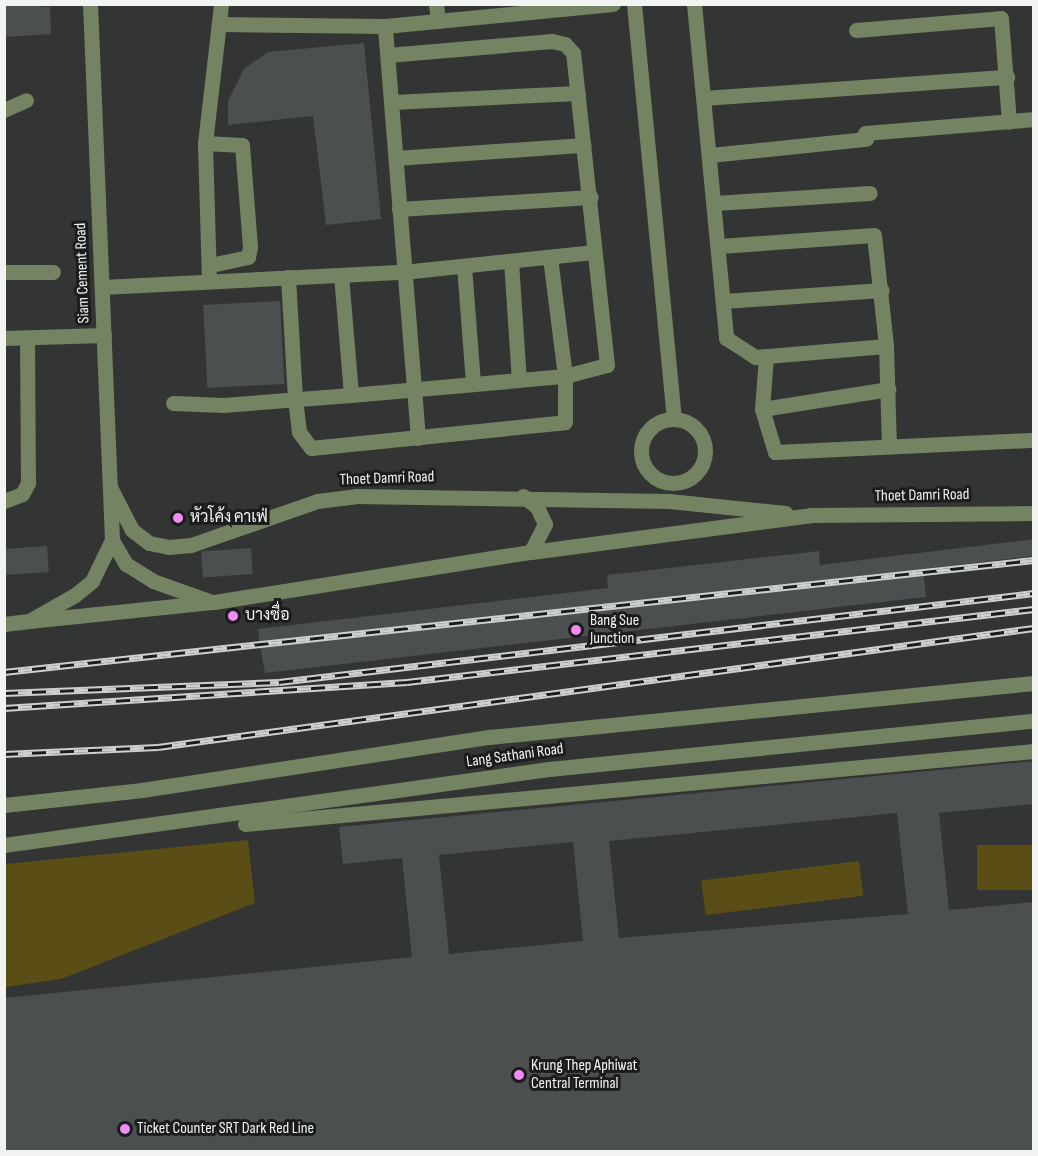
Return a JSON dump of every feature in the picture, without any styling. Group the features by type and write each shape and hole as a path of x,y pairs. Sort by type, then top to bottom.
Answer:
{"street":[{"name":"Siam Cement Road","path":"90,4 112,540"},
{"path":"210,273 205,143 221,4"},
{"path":"436,4 438,21"},
{"path":"220,24 385,26 613,4"},
{"path":"634,4 674,418"},
{"path":"694,4 720,246 726,338 745,354 766,356 886,346"},
{"path":"856,30 993,14 1001,18 1005,28 1009,122"},
{"path":"385,26 418,438"},
{"path":"173,403 351,395 565,376 607,365 594,252 591,197 573,53 565,44 388,55"},
{"path":"704,98 1007,78"},
{"path":"392,102 578,93"},
{"path":"4,110 26,100"},
{"path":"710,155 1034,119"},
{"path":"205,143 242,145 250,246 248,256 210,273"},
{"path":"396,159 584,145"},
{"path":"715,203 870,193"},
{"path":"399,209 591,197"},
{"path":"720,246 874,235 882,290 886,346 889,446"},
{"path":"102,287 210,273 288,277 403,272 594,252"},
{"path":"288,277 299,432 311,448 557,426 568,414 550,257"},
{"path":"510,261 519,380"},
{"path":"464,266 473,384"},
{"path":"4,272 53,272"},
{"path":"341,275 351,395"},
{"path":"724,301 882,290"},
{"path":"4,338 27,340 104,335"},
{"path":"4,501 22,494 28,483 27,340"},
{"path":"766,356 762,409 775,452 1034,440"},
{"path":"762,409 888,389"},
{"path":"674,418 693,425 705,453 691,478 671,483 644,465 641,443 653,424 674,418"},
{"path":"669,501 671,483"},
{"name":"Thoet Damri Road","path":"110,487 132,530 149,543 169,547 191,545 317,501 356,496 523,496 669,501 811,516"},
{"path":"523,496 537,507 545,524 531,552"},
{"name":"Thoet Damri Road","path":"4,624 214,602 531,552 811,516 1034,513"},
{"path":"112,540 126,564 144,575 214,602"},
{"name":"Thoet Damri Road","path":"29,621 92,580 112,540"},
{"name":"Lang Sathani Road","path":"4,805 142,790 489,737 1034,683"},
{"name":"Lang Sathani Road","path":"4,845 113,834 549,769 1034,721"},
{"path":"113,834 556,799 1034,751"}],"shaded area":[{"path":"248,840 255,903 61,979 5,987 5,864"},
{"path":"977,845 1033,845 1033,890 977,890"},
{"path":"859,861 863,896 705,915 701,880"}],"building":[{"path":"4,4 50,7 51,34 4,37"},
{"path":"364,43 381,219 326,225 313,116 228,125 228,101 244,69 268,52"},
{"path":"280,301 284,384 207,388 203,305"},
{"path":"1034,539 1034,556 923,569 926,597 265,673 260,646 258,629 608,588 607,575 819,551 820,565"},
{"path":"47,546 49,572 6,575 4,549"},
{"path":"251,548 253,574 203,577 201,551"},
{"name":"Krung Thep Aphiwat Central Terminal","path":"1034,761 1034,804 939,813 949,910 1034,902 1034,1152 4,1152 4,998 412,957 402,858 343,864 339,827","holes":["897,813 908,914 619,938 609,841","573,842 583,941 449,954 439,855"]}],"railway":[{"path":"4,672 1034,560"},
{"path":"4,693 279,682 1034,593"},
{"path":"4,708 407,682 1034,609"},
{"path":"4,754 158,747 1034,628"}],"place":[{"name":"หัวโค้ง คาเฟ่","path":"178,518"},
{"name":"บางซื่อ","path":"233,616"},
{"name":"Bang Sue Junction","path":"576,630"},
{"name":"Krung Thep Aphiwat Central Terminal","path":"519,1075"},
{"name":"Ticket Counter SRT Dark Red Line","path":"125,1129"}]}
